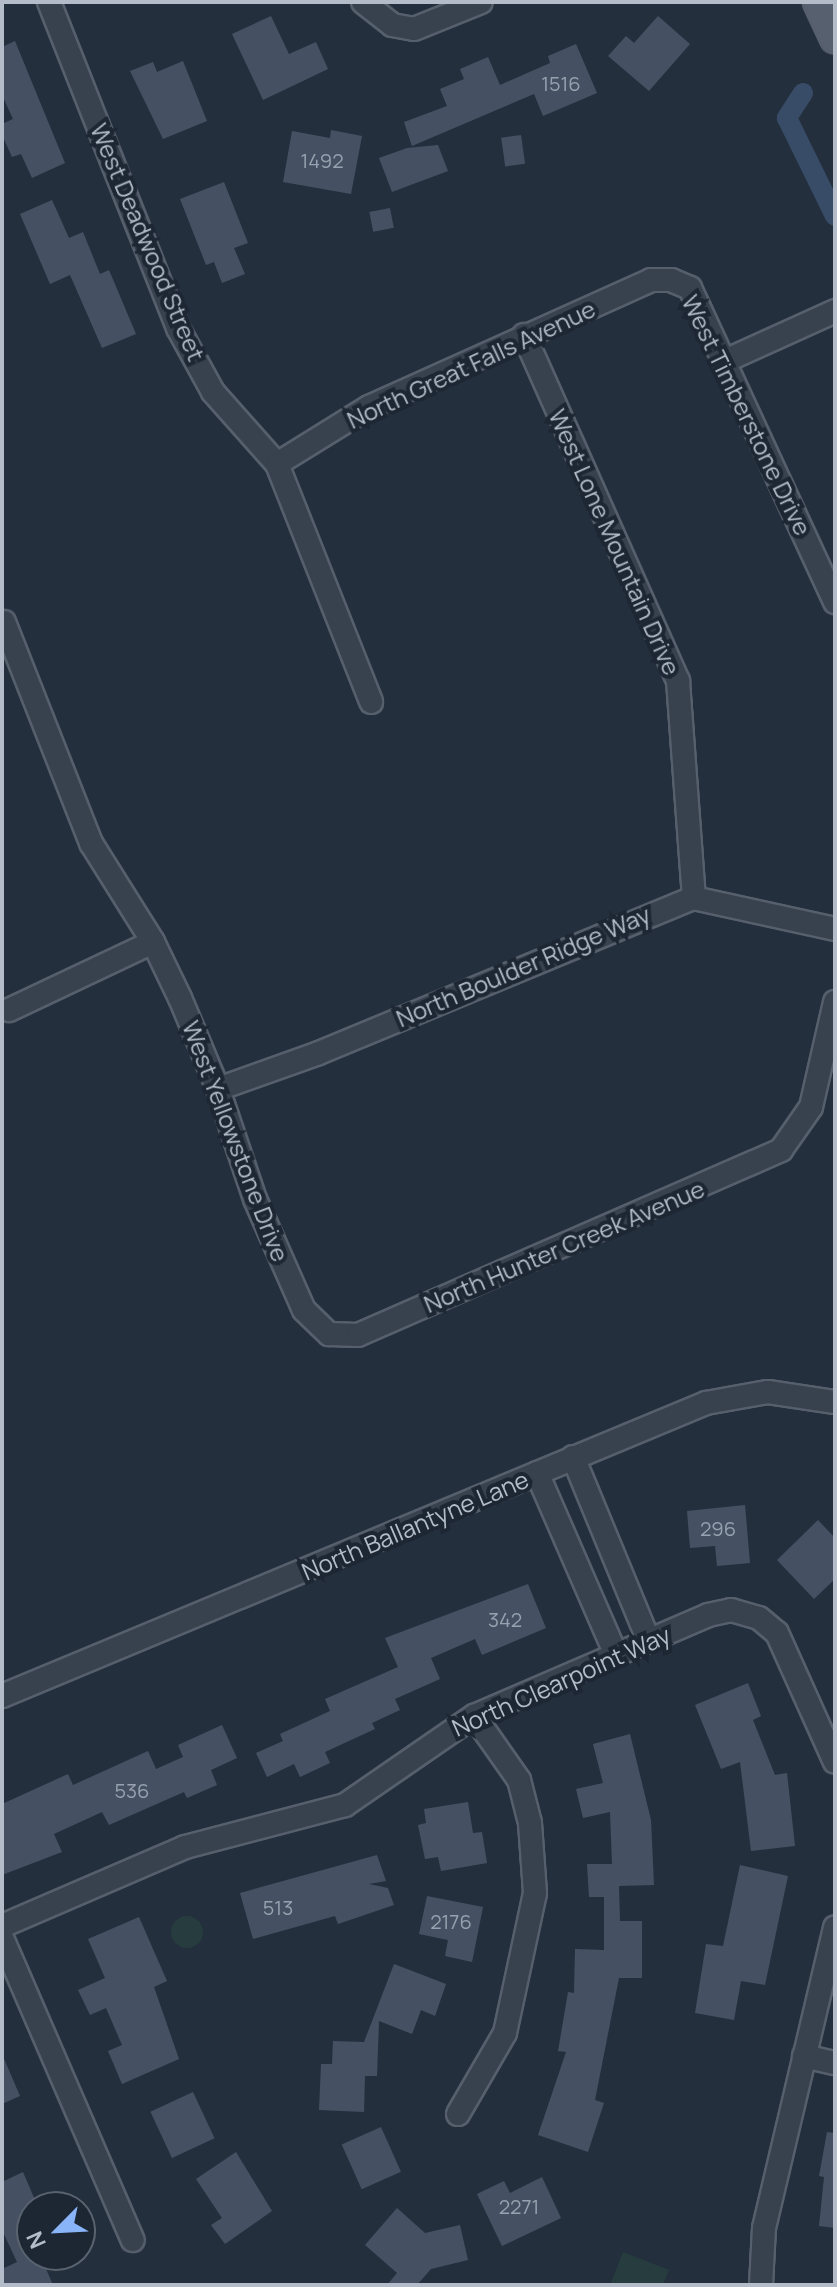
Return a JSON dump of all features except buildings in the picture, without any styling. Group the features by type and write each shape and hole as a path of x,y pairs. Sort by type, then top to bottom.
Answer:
{"main road":[{"path":"818,2 835,38"}],"street":[{"name":"West Deadwood Street","path":"49,2 178,328 213,392 277,464"},
{"path":"363,2 392,25 414,29 481,2"},
{"name":"North Great Falls Avenue","path":"277,464 369,407 651,280 671,280"},
{"name":"West Timberstone Drive","path":"671,280 690,288 835,602"},
{"path":"725,361 835,311"},
{"name":"West Lone Mountain Drive","path":"524,335 678,681 694,898"},
{"path":"277,464 371,702"},
{"name":"West Yellowstone Drive","path":"4,622 91,843 153,942 218,1089 255,1199 304,1310 329,1334"},
{"path":"694,898 835,929"},
{"name":"North Boulder Ridge Way","path":"218,1089 319,1053 694,898"},
{"path":"9,1010 153,942"},
{"name":"North Hunter Creek Avenue","path":"329,1334 358,1335 768,1158 793,1139 811,1107 835,1002"},
{"name":"North Ballantyne Lane","path":"2,1696 573,1457 738,1394 768,1392 835,1402"},
{"path":"573,1457 649,1641"},
{"path":"537,1473 616,1655"},
{"name":"North Clearpoint Way","path":"2,1926 185,1847 345,1805 474,1716 649,1641 731,1610 759,1618 777,1633 835,1762"},
{"path":"458,2114 505,2033 535,1893 534,1846 519,1780 474,1716"},
{"path":"761,2285 764,2228 835,1927"},
{"path":"2,1938 133,2240"},
{"path":"804,2056 835,2063"}],"green space":[{"path":"187,1916 198,1921 203,1932 198,1943 187,1948 176,1943 171,1932 176,1921"},
{"path":"623,2252 669,2270 663,2285 610,2285"}],"waterway":[{"path":"803,93 787,118 835,216"}]}
